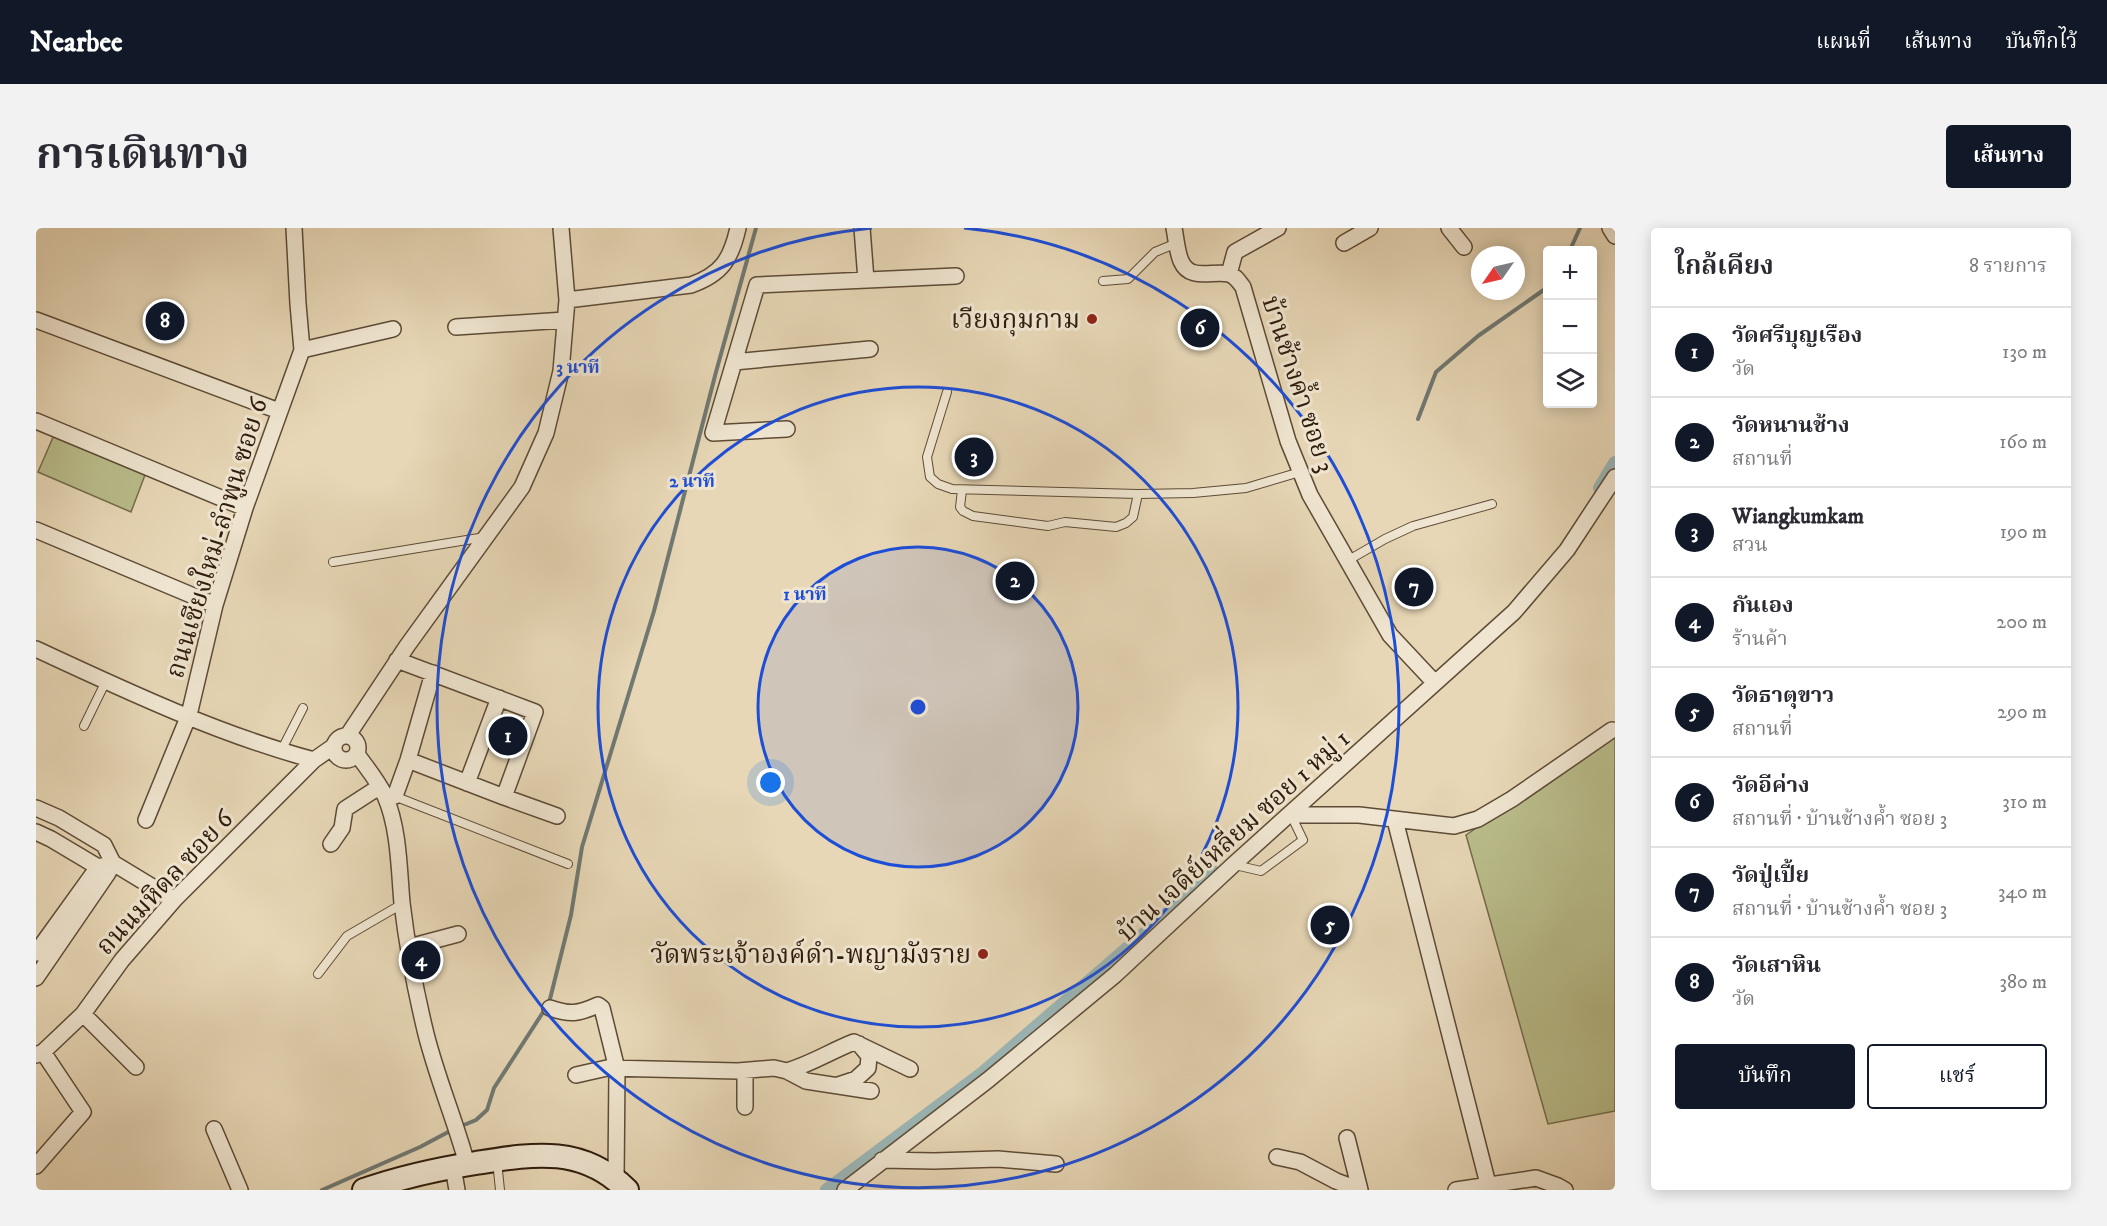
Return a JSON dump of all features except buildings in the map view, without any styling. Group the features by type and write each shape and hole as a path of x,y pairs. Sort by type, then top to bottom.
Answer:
{"street":[{"name":"ถนนเชียงใหม่-ลำพูน ซอย 6","path":"146,820 189,715 215,605 245,508 302,350 294,228"},
{"path":"348,735 358,744 357,754 354,758 345,760 337,755 334,746 339,738 348,735 397,660 522,487 546,433 561,371 567,300 561,228"},
{"path":"567,300 691,285 704,280 717,273 724,264 733,249 738,228"},
{"path":"862,228 866,280"},
{"path":"1229,274 1235,252 1278,228"},
{"path":"1344,243 1370,228"},
{"path":"1449,228 1464,247"},
{"path":"1610,228 1615,236"},
{"name":"บ้านช้างค้ำ ซอย 3","path":"1176,236 1181,261 1191,272 1204,275 1229,274 1243,287 1288,441 1310,495 1390,635 1432,679"},
{"path":"787,429 713,434 757,285 956,276"},
{"path":"36,320 279,411"},
{"path":"456,327 565,320"},
{"path":"302,350 393,329"},
{"path":"734,362 870,349"},
{"path":"36,421 245,508"},
{"name":"บ้าน เจดีย์เหลี่ยม ซอย 1 หมู่ 1","path":"845,1190 988,1080 1115,975 1233,865 1291,815 1432,679 1514,612 1567,550 1615,477"},
{"path":"36,530 215,605"},
{"path":"36,649 189,715 280,751 314,760"},
{"path":"397,660 536,712 504,796"},
{"path":"332,844 342,828 345,809 386,792 408,760 433,674"},
{"path":"467,783 499,698"},
{"path":"1291,815 1359,815 1454,826 1478,819 1512,799 1612,730"},
{"name":"ถนนมหิดล ซอย 6","path":"39,1054 83,1014 122,960 174,900 314,760 334,746"},
{"path":"357,754 386,792 399,862 402,904 409,947 426,1034 456,1122 461,1160 457,1190"},
{"path":"408,760 557,816"},
{"path":"36,808 59,818 104,845 105,865 108,873 36,978"},
{"path":"1395,820 1488,1184"},
{"path":"36,832 174,900"},
{"path":"36,953 105,865"},
{"path":"409,947 458,934"},
{"path":"550,1008 572,1014 600,1006 617,1069 622,1185"},
{"path":"83,1014 136,1067"},
{"path":"787,1071 807,1065 854,1042 910,1069"},
{"path":"836,1086 856,1079 868,1068 869,1056 859,1044"},
{"path":"36,1166 83,1112 39,1054"},
{"path":"576,1075 607,1068 745,1071 774,1068 787,1071 806,1081 871,1091"},
{"path":"745,1071 745,1107"},
{"path":"214,1129 240,1190"},
{"path":"1277,1157 1300,1162 1336,1181 1360,1190 1347,1138"},
{"path":"364,1190 402,1184 461,1160 497,1160 537,1154 560,1156 597,1167 622,1185"},
{"path":"882,1160 998,1159 1056,1164"},
{"path":"1456,1190 1536,1178 1565,1190"}],"lane":[{"path":"1102,281 1128,279 1155,252 1176,236"},
{"path":"947,392 927,457 930,477 938,484 952,489 1138,494 1246,488 1300,472"},
{"path":"962,490 960,507 966,514 1048,526 1065,522 1116,526 1126,523 1133,517 1138,494"},
{"path":"1347,561 1384,539 1413,526 1492,504"},
{"path":"333,562 487,537"},
{"path":"84,726 106,681"},
{"path":"280,751 303,708"},
{"path":"386,792 568,864"},
{"path":"1233,865 1262,872 1303,840 1291,815"},
{"path":"318,974 347,936 402,904"},
{"path":"497,1160 500,1190"}],"green space":[{"path":"54,435 145,475 131,512 38,472"},
{"path":"1615,734 1615,1111 1548,1124 1466,835"}],"waterway":[{"path":"459,1127 476,1120 487,1110 494,1088 549,1003 571,915 582,847 654,611 756,228"},
{"path":"1572,246 1580,228"},
{"path":"1418,419 1436,372 1478,336 1543,290"},
{"path":"1600,488 1615,463"},
{"path":"827,1190 983,1073 1215,873"},
{"path":"322,1190 420,1147 452,1130"}],"place":[{"name":"เวียงกุมกาม","path":"1092,319"},
{"name":"วัดเสาหิน","path":"165,321"},
{"name":"วัดอีค่าง","path":"1200,328"},
{"name":"Wiangkumkam","path":"974,457"},
{"name":"วัดหนานช้าง","path":"1015,581"},
{"name":"วัดปู่เปี้ย","path":"1414,587"},
{"name":"วัดศรีบุญเรือง","path":"508,736"},
{"name":"วัดธาตุขาว","path":"1330,925"},
{"name":"วัดพระเจ้าองค์ดำ-พญามังราย","path":"983,954"},
{"name":"กันเอง","path":"421,960"}]}
